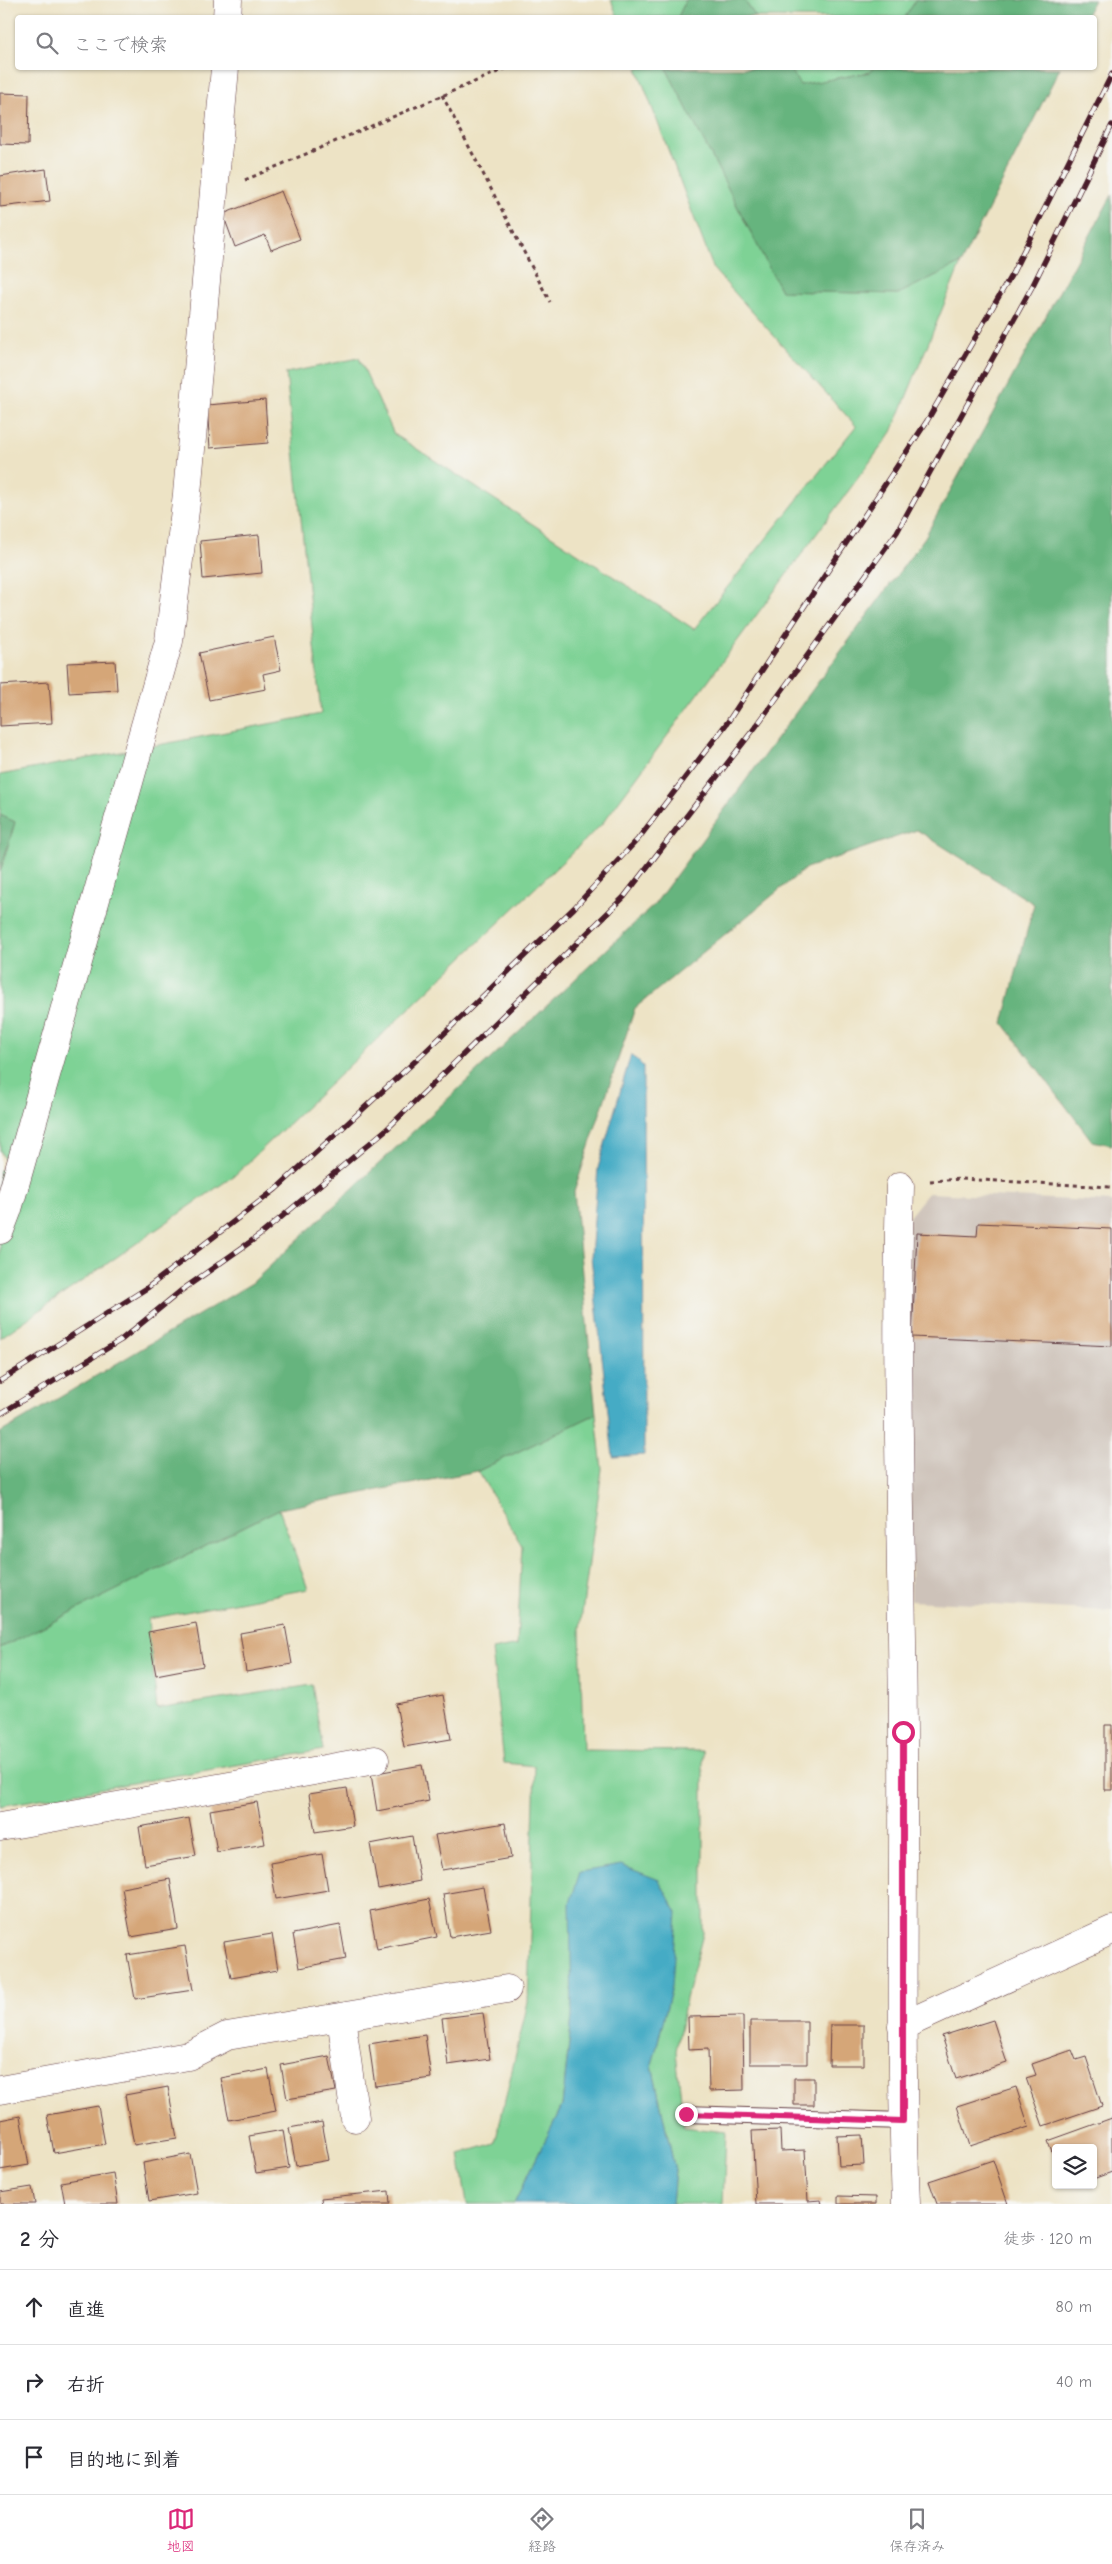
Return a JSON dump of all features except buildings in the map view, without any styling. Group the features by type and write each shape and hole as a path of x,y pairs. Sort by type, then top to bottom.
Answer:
{"street":[{"path":"227,15 228,0"},
{"path":"0,1230 169,641 187,494 225,70"},
{"path":"900,1186 897,1294 903,1732 902,2026 906,2204"},
{"path":"0,1827 375,1760"},
{"path":"902,2026 1112,1930"},
{"path":"0,2090 188,2056 227,2036 507,1989"},
{"path":"341,2017 355,2118"}],"lane":[{"path":"686,2114 903,2121"}],"path":[{"path":"213,194 502,70"},
{"path":"442,95 550,302"},
{"path":"900,1186 917,1181 960,1179 1112,1187"}],"shaded area":[{"path":"928,1193 1112,1202 1112,1611 911,1601 908,1218"}],"green space":[{"path":"611,0 686,0 679,15 617,15"},
{"path":"686,0 744,0 755,15 679,15"},
{"path":"744,0 916,0 907,15 755,15"},
{"path":"916,0 1094,0 1086,15 906,15"},
{"path":"638,70 667,70 781,291 898,294 961,263 892,432 602,824 235,1175 0,1338 0,1170 8,1167 0,1150 0,873 15,822 0,815 0,775 321,714 286,373 359,358 394,434 694,629 856,426 714,270"},
{"path":"667,70 790,70 800,85 870,72 872,70 1059,70 961,263 898,294 781,291"},
{"path":"790,70 872,70 871,72 800,85"},
{"path":"1112,195 1112,1145 1092,1141 1003,1023 1034,904 917,830 806,868 635,1008 574,1192 596,1414 478,1471 279,1509 0,1648 0,1433 252,1283 654,905 925,537"},
{"path":"0,815 15,822 0,872"},
{"path":"596,1414 602,1469 580,1628 583,1750 703,1751 703,1934 686,1999 676,2051 684,2127 726,2132 723,2204 672,2204 675,2170 652,2065 672,1986 572,2017 562,2106 514,2204 467,2204 459,2154 495,2143 528,2002 535,1766 504,1763 492,1650 517,1645 522,1546 478,1471"},
{"path":"279,1509 308,1589 148,1619 157,1709 312,1685 323,1750 0,1806 0,1648"}],"water":[{"path":"631,1054 643,1066 644,1455 613,1457 591,1257 598,1168"},
{"path":"621,1865 659,1880 677,1913 672,1986 652,2065 675,2170 672,2204 514,2204 562,2106 572,2017 570,1903 580,1872"}],"railway":[{"path":"0,1381 147,1288 276,1189 423,1054 574,908 638,839 727,723 927,421 1013,272 1112,74"},
{"path":"0,1414 121,1340 182,1290 260,1235 388,1128 624,897 757,725 897,532 1033,285 1112,125"}],"route":[{"path":"686,2114 903,2121 903,1732"}]}
